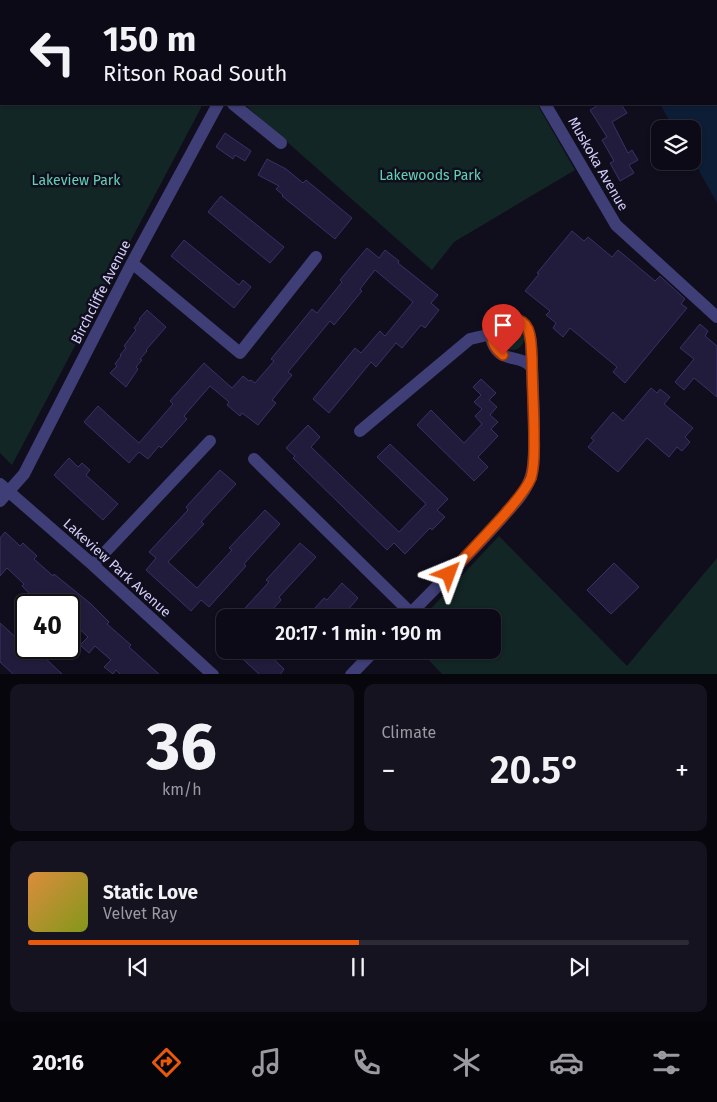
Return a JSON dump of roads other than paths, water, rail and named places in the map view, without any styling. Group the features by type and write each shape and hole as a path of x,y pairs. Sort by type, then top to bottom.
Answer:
{"street":[{"name":"Birchcliffe Avenue","path":"3,493 24,474 132,263 217,105"},
{"path":"234,105 281,143"},
{"name":"Muskoka Avenue","path":"546,105 616,224 717,317"},
{"path":"132,263 240,352 316,257"},
{"path":"414,609 488,534 521,496 534,465 532,368 530,336 525,324 515,319 505,320 494,328 492,334 496,350 503,355 526,361 532,368"},
{"path":"360,431 470,339 492,334"},
{"path":"93,566 210,441"},
{"path":"254,459 402,609"},
{"name":"Lakeview Park Avenue","path":"3,493 93,566 213,674"},
{"path":"351,674 366,659"}],"water":[{"path":"661,105 717,105 717,203 699,170 701,170 701,120 669,120"}],"park label":[{"name":"Lakewoods Park","path":"430,175"},
{"name":"Lakeview Park","path":"76,180"}]}
